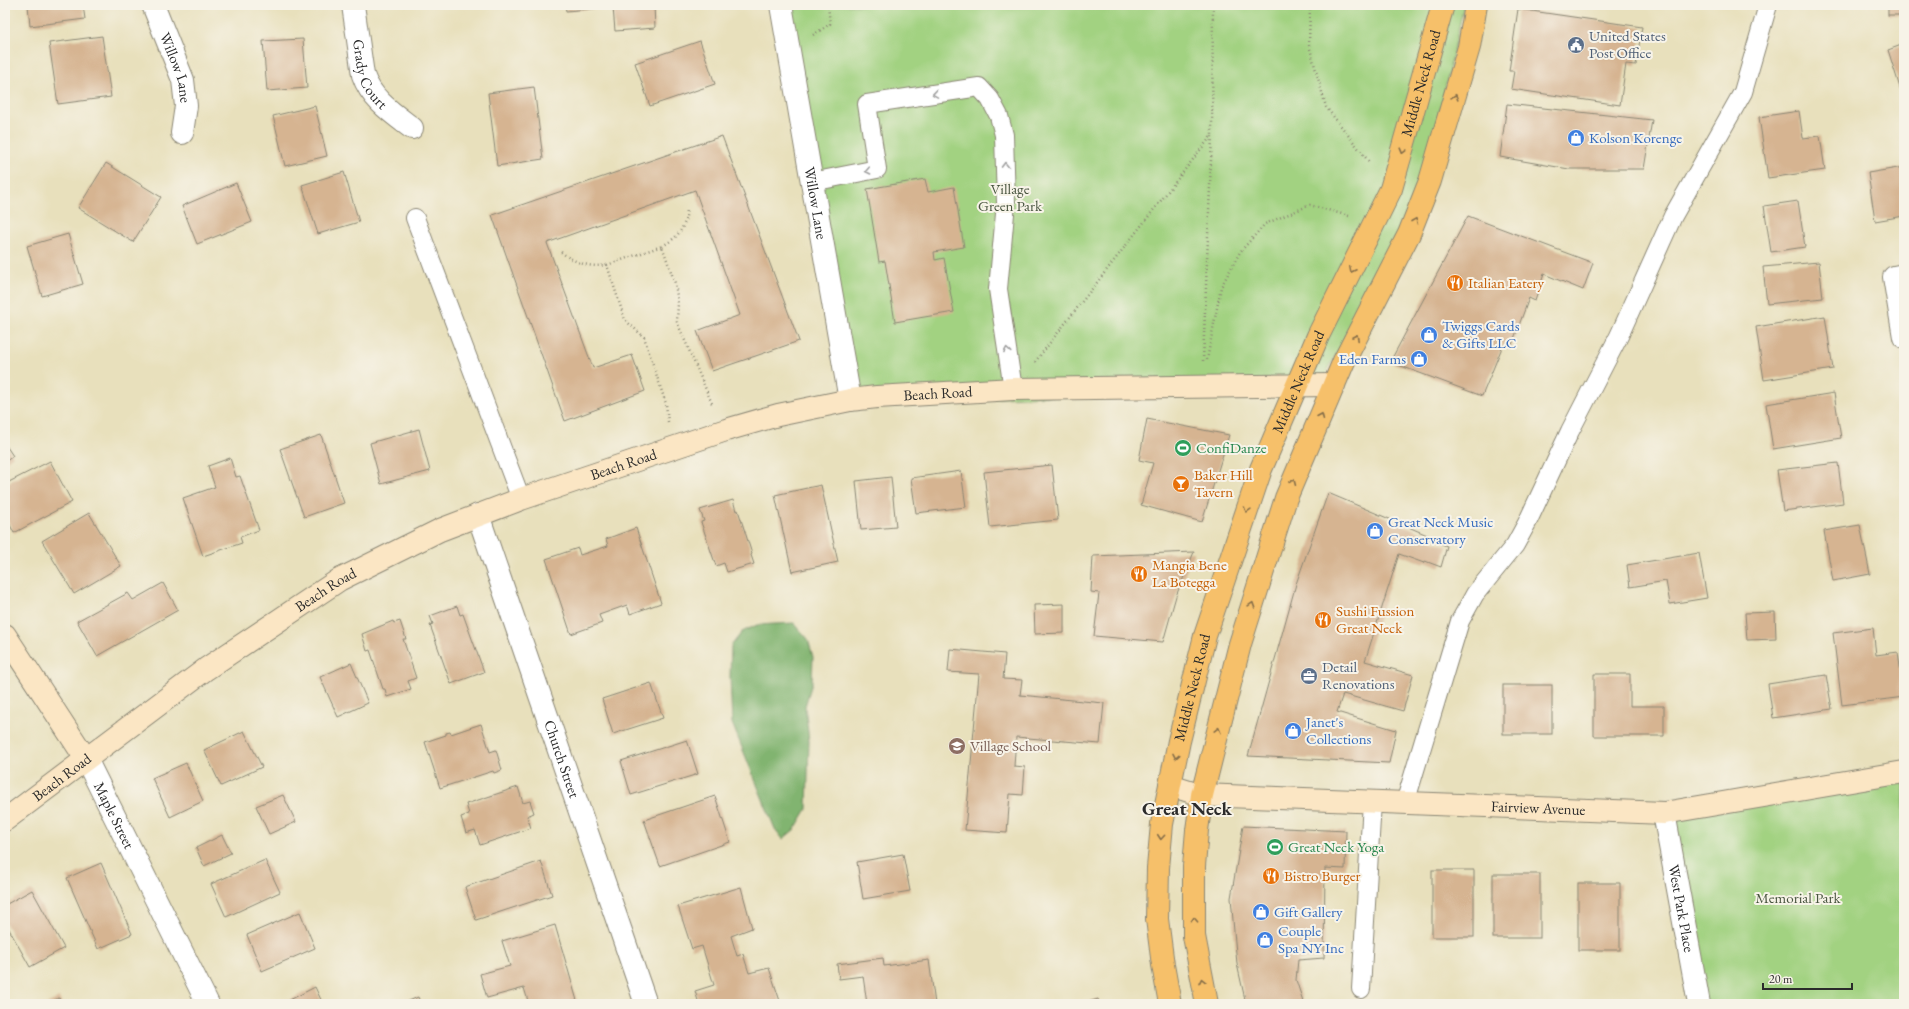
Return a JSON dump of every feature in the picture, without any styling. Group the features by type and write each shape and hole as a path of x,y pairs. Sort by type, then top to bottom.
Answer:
{"main road":[{"name":"Middle Neck Road","path":"1170,1004 1162,966 1157,920 1158,868 1162,824 1179,741 1205,636 1261,469 1318,336 1372,231 1391,189 1443,5"},
{"path":"1207,1004 1198,958 1193,914 1194,866 1202,795 1240,644 1286,498 1344,361 1409,234 1430,182 1469,47 1476,5"}],"street":[{"name":"Willow Lane","path":"153,5 183,80 186,106 182,133"},
{"name":"Grady Court","path":"353,5 365,82 378,100 412,128"},
{"name":"Willow Lane","path":"781,5 850,400"},
{"path":"1904,275 1894,277 1904,336"},
{"name":"Beach Road","path":"5,820 206,669 339,580 440,530 521,498 726,430 778,415 850,400 1013,389 1334,385"},
{"name":"Church Street","path":"478,515 646,1004"},
{"name":"Maple Street","path":"5,635 86,759 208,1004"},
{"name":"Fairview Avenue","path":"1170,785 1202,795 1664,813 1904,772"},
{"name":"West Park Place","path":"1664,813 1699,1004"}],"lane":[{"path":"1405,803 1460,621 1475,594 1515,545 1527,523 1570,431 1619,336 1673,216 1743,92 1768,5"},
{"path":"812,182 877,169 867,104 979,87 993,105 999,116 1004,135 1006,203 998,289 1013,389"},
{"path":"415,218 521,498"},
{"path":"1361,989 1372,802"}],"path":[{"path":"789,52 830,24 828,5"},
{"path":"1202,386 1212,136 1213,5"},
{"path":"1310,5 1309,45 1326,107 1391,189"},
{"path":"1013,389 1212,136"},
{"path":"1202,386 1221,287 1240,252 1265,224 1310,205 1351,217 1372,231"},
{"path":"561,252 569,258 584,265 596,267 607,265 662,246 673,240 684,226 687,210"},
{"path":"662,246 675,283 678,303 677,322 714,408"},
{"path":"607,265 625,320 644,337 666,404 668,423"}],"green space":[{"name":"Village Green Park","path":"781,5 1464,5 1422,190 1400,235 1320,385 851,404"},
{"path":"794,623 808,639 813,657 812,683 805,706 809,741 807,809 795,829 783,839 775,829 732,723 730,676 731,646 742,632 757,625"},
{"name":"Memorial Park","path":"1904,772 1904,1004 1699,1004 1664,813"}],"building":[{"path":"28,5 83,5 85,19 30,26"},
{"path":"565,5 654,5 655,28 615,31 613,7 566,11"},
{"path":"1888,5 1904,5 1904,15 1888,15"},
{"name":"United States Post Office","path":"1518,9 1642,27 1636,65 1626,64 1620,105 1511,89 1514,71 1509,71"},
{"path":"102,36 111,97 58,104 49,43"},
{"path":"303,39 307,88 267,91 263,41"},
{"path":"700,41 715,84 650,106 635,63"},
{"path":"1904,44 1904,90 1901,91 1888,50"},
{"path":"534,87 543,159 497,166 488,93"},
{"name":"Kolson Korenge","path":"1507,104 1652,120 1644,169 1569,169 1500,157"},
{"path":"315,106 327,156 285,166 273,116"},
{"path":"1799,111 1803,138 1820,136 1825,170 1768,178 1759,117"},
{"path":"722,136 799,341 712,371 697,331 740,315 695,190 547,243 593,368 632,355 645,391 565,421 492,215"},
{"path":"106,163 161,197 133,242 78,208"},
{"path":"1904,167 1904,216 1875,221 1868,173"},
{"path":"344,172 359,222 318,234 302,185"},
{"path":"925,179 928,192 954,187 964,247 934,252 935,260 944,258 954,312 895,322 885,261 879,262 867,189"},
{"path":"236,183 252,222 197,244 182,206"},
{"path":"1798,201 1805,247 1771,252 1764,206"},
{"path":"1468,216 1593,263 1583,290 1544,274 1535,301 1529,298 1511,347 1503,345 1482,396 1390,362"},
{"path":"68,234 83,284 42,296 27,246"},
{"path":"1819,262 1823,298 1767,304 1763,267"},
{"path":"1825,316 1833,369 1764,380 1756,327"},
{"path":"1834,393 1841,438 1773,449 1766,404"},
{"path":"1147,419 1229,435 1202,522 1141,505 1153,463 1139,460"},
{"path":"419,429 430,471 381,484 370,443"},
{"path":"321,435 344,503 304,517 280,449"},
{"path":"5,444 13,456 5,462"},
{"path":"230,458 236,477 240,476 259,530 240,537 242,543 203,556 183,498 215,487 208,466"},
{"path":"50,461 72,502 14,533 5,515 5,484"},
{"path":"1838,463 1843,503 1783,511 1777,470"},
{"path":"1052,465 1058,520 990,527 984,472"},
{"path":"961,471 966,507 916,513 911,478"},
{"path":"891,477 896,527 861,530 856,481"},
{"path":"821,485 838,562 792,572 775,495"},
{"path":"1328,493 1432,537 1431,540 1447,546 1441,567 1425,561 1424,563 1399,554 1365,661 1413,675 1403,711 1343,694 1337,712 1396,730 1389,763 1248,756 1296,584"},
{"path":"733,500 736,511 738,510 754,564 727,572 724,563 716,566 701,522 704,521 700,510"},
{"path":"89,513 121,566 74,594 42,541"},
{"path":"1860,525 1870,574 1833,581 1824,531"},
{"path":"636,528 661,603 630,614 627,605 599,615 602,623 571,634 546,559 578,548 580,555 608,546 606,539"},
{"path":"1194,552 1176,596 1163,642 1094,636 1099,593 1091,592 1093,556"},
{"path":"1699,553 1707,598 1670,604 1666,581 1630,587 1627,565"},
{"path":"163,583 178,610 97,656 77,621 128,593 133,600"},
{"path":"1064,604 1064,633 1035,634 1034,605"},
{"path":"457,606 460,615 463,614 484,672 451,684 430,625 433,624 430,616"},
{"path":"1775,612 1776,639 1747,640 1745,613"},
{"path":"393,621 394,623 400,621 406,639 403,639 416,678 408,681 411,689 387,697 370,650 367,651 362,634"},
{"path":"1873,628 1876,655 1898,652 1904,697 1842,705 1833,633"},
{"path":"950,649 1005,654 1003,679 1022,680 1020,695 1104,703 1100,744 1016,737 1014,766 1025,767 1023,795 1010,794 1007,833 965,830 979,674 948,672"},
{"path":"351,663 368,703 338,717 320,677"},
{"path":"1594,674 1630,674 1630,706 1664,706 1664,736 1594,736"},
{"path":"1826,675 1832,709 1773,718 1768,684"},
{"path":"651,683 663,718 613,734 602,699"},
{"path":"1503,685 1552,685 1552,734 1503,734"},
{"path":"481,724 490,752 496,750 502,770 494,773 493,771 440,788 425,742 446,735 446,733 450,732 451,734"},
{"path":"244,731 262,767 221,786 204,750"},
{"path":"687,740 698,774 631,795 621,761"},
{"path":"186,763 203,801 170,817 152,778"},
{"path":"518,787 523,803 530,801 534,813 527,816 531,828 480,845 475,830 466,833 461,817 469,814 466,804"},
{"path":"283,795 296,822 269,834 256,806"},
{"path":"715,796 730,842 660,866 644,820"},
{"path":"1243,826 1346,831 1345,869 1325,868 1324,958 1298,960 1296,980 1304,1004 1246,1004 1237,964 1231,898"},
{"path":"222,835 231,853 204,866 196,848"},
{"path":"903,854 910,891 863,899 857,862"},
{"path":"265,860 280,892 226,917 211,884"},
{"path":"541,861 552,895 476,920 465,887"},
{"path":"101,863 132,934 98,949 67,878"},
{"path":"1432,870 1474,870 1474,937 1432,937"},
{"path":"1493,874 1540,874 1540,938 1493,938"},
{"path":"1578,883 1620,883 1620,950 1578,950"},
{"path":"741,887 752,928 731,936 737,956 743,954 749,973 769,968 781,1004 699,1004 695,991 714,985 702,946 692,949 678,906"},
{"path":"32,890 64,948 30,967 5,922 5,905"},
{"path":"300,912 315,948 262,971 247,935"},
{"path":"555,925 578,1004 529,1004 524,988 487,998 480,974 510,966 502,941"},
{"path":"883,958 884,966 929,960 935,1004 867,1004 863,976 839,979 837,964"},
{"path":"315,987 323,1004 282,1004"},
{"path":"418,997 421,1004 402,1004"},
{"path":"59,998 62,1004 46,1004"},
{"path":"1098,999 1100,1004 1082,1004"},
{"path":"1324,1001 1324,1004 1308,1004 1308,1003"}],"place":[{"name":"United States Post Office","path":"1576,45"},
{"name":"Kolson Korenge","path":"1576,138"},
{"name":"Italian Eatery","path":"1455,283"},
{"name":"Twiggs Cards & Gifts LLC","path":"1429,335"},
{"name":"Eden Farms","path":"1419,359"},
{"name":"ConfiDanze","path":"1183,448"},
{"name":"Baker Hill Tavern","path":"1181,484"},
{"name":"Great Neck Music Conservatory","path":"1375,531"},
{"name":"Mangia Bene La Botegga","path":"1139,574"},
{"name":"Sushi Fussion Great Neck","path":"1323,620"},
{"name":"Detail Renovations","path":"1309,676"},
{"name":"Janet's Collections","path":"1293,731"},
{"name":"Village School","path":"957,746"},
{"name":"Great Neck Yoga","path":"1275,847"},
{"name":"Bistro Burger","path":"1271,876"},
{"name":"Gift Gallery","path":"1261,912"},
{"name":"Couple Spa NY Inc","path":"1265,940"}],"district":[{"name":"Great Neck","path":"1187,808"}]}
